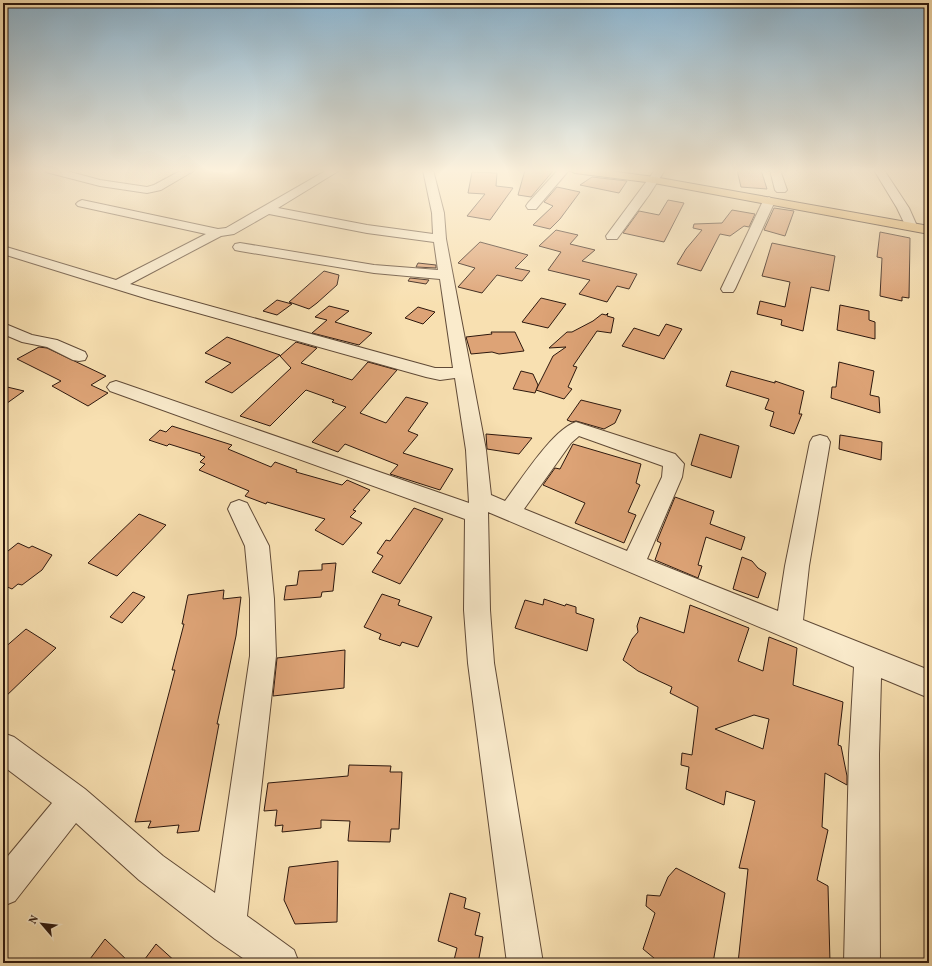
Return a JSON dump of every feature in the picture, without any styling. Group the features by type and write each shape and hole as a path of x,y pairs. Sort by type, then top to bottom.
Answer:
{"main road":[{"path":"849,215 929,230"}],"street":[{"path":"134,215 218,233"},
{"path":"118,285 218,233 230,231 258,215"},
{"path":"294,215 367,229 440,239"},
{"path":"438,215 440,239 476,450 478,507 477,610 481,663 526,963"},
{"path":"612,236 627,215"},
{"path":"728,289 762,215"},
{"path":"906,215 911,226"},
{"path":"240,247 374,269 447,274"},
{"path":"3,250 118,285 432,373 440,375 462,372"},
{"path":"3,328 28,339 51,343 80,356"},
{"path":"3,343 19,335"},
{"path":"116,387 478,507 509,512 929,684"},
{"path":"509,512 564,438 576,430 582,430 668,459 674,464 672,477 633,564"},
{"path":"789,626 797,566 820,442"},
{"path":"228,926 263,656 262,599 257,546 239,509"},
{"path":"862,963 864,754 868,659"},
{"path":"3,748 74,800 151,868 228,926 281,963"},
{"path":"3,888 74,800"}],"building":[{"path":"468,215 494,215 490,220"},
{"path":"543,215 563,215 550,229 533,225"},
{"path":"636,215 678,215 664,242 623,233"},
{"path":"728,215 755,215 749,227 744,226 730,236 720,234 701,271 677,264 686,249 702,230 693,228 694,224 722,223"},
{"path":"771,215 793,215 785,236 764,230"},
{"path":"556,230 578,235 570,244 595,250 582,261 637,274 629,289 617,286 607,302 579,294 590,280 548,270 561,252 539,246"},
{"path":"880,232 910,238 909,298 902,297 902,301 880,296 882,258 877,257"},
{"path":"480,242 528,255 515,268 530,271 522,281 497,275 482,293 458,287 475,268 458,263"},
{"path":"772,243 835,256 829,291 811,287 803,331 781,325 782,320 757,314 760,301 785,307 790,282 762,276"},
{"path":"418,263 436,265 436,268 416,267"},
{"path":"324,271 339,275 337,285 317,303 309,309 289,302"},
{"path":"410,278 429,280 426,284 408,281"},
{"path":"541,298 566,304 548,328 522,322"},
{"path":"277,300 292,304 277,315 263,311"},
{"path":"840,305 869,311 869,320 875,322 875,339 837,330"},
{"path":"329,306 349,311 335,322 372,333 359,345 312,333 327,320 315,317"},
{"path":"418,307 435,312 423,324 405,318"},
{"path":"608,313 607,316 614,318 611,333 597,331 573,366 577,367 568,387 572,389 564,399 536,390 553,356 566,347 549,348 567,332 572,332 593,321 602,314 606,315"},
{"path":"666,324 682,329 664,359 622,346 634,328 659,336"},
{"path":"491,332 515,332 524,351 499,354 492,352 471,354 466,337 492,334"},
{"path":"227,337 280,355 232,393 205,382 231,363 205,353"},
{"path":"296,342 317,348 301,363 352,380 368,362 397,370 360,413 386,423 406,397 428,403 408,431 418,435 403,453 453,469 440,490 390,474 398,465 345,444 338,452 312,442 346,407 332,402 334,400 306,390 270,426 240,416 291,368 280,356"},
{"path":"39,347 47,348 106,376 91,385 108,393 88,406 52,386 61,381 17,359"},
{"path":"839,362 874,371 870,395 879,397 880,413 831,398 832,387 836,387"},
{"path":"521,371 533,374 538,385 535,393 513,389"},
{"path":"731,371 775,383 775,381 804,391 799,414 802,414 794,434 770,426 774,412 765,409 769,399 726,386"},
{"path":"3,386 24,391 3,406"},
{"path":"581,400 621,410 615,423 604,429 567,420"},
{"path":"172,426 232,445 228,449 271,467 275,462 297,470 296,472 342,485 347,480 370,490 353,510 356,511 350,517 362,523 343,545 315,530 325,519 267,502 266,504 245,496 249,491 199,470 205,464 200,462 205,457 200,455 201,454 169,444 167,446 149,440 160,430 166,432"},
{"path":"486,434 532,438 519,454 487,449"},
{"path":"700,434 739,446 731,478 691,465"},
{"path":"840,435 882,442 881,460 839,449"},
{"path":"573,444 641,464 636,483 640,485 628,512 636,515 624,543 575,523 585,503 543,485 555,468 560,469"},
{"path":"675,497 714,511 710,524 745,537 741,550 706,537 698,565 702,566 698,578 655,560 661,543 657,541"},
{"path":"414,508 443,519 400,584 372,572 383,556 377,553 386,540 390,541"},
{"path":"139,514 166,525 117,576 88,563"},
{"path":"18,543 29,548 32,546 52,555 42,570 22,585 18,584 12,589 3,585 3,555"},
{"path":"742,557 752,561 758,568 766,573 758,598 733,589"},
{"path":"336,563 333,591 322,592 321,597 284,600 286,586 297,585 299,571 322,570 322,564"},
{"path":"224,590 223,599 241,597 236,636 217,724 219,724 199,831 177,833 179,825 148,828 151,821 135,822 175,670 172,670 184,624 182,624 188,595"},
{"path":"133,592 145,597 122,623 110,617"},
{"path":"382,594 400,600 398,605 432,617 418,647 402,642 400,646 379,639 381,634 364,627"},
{"path":"544,599 565,606 566,604 576,607 576,613 594,619 587,651 515,628 525,600 543,605"},
{"path":"690,605 749,628 738,661 763,671 769,637 797,648 793,685 843,702 838,745 841,746 847,776 847,785 825,773 822,827 828,830 817,880 828,886 830,963 738,963 748,869 739,868 755,801 726,791 724,805 686,789 689,767 681,765 682,753 692,755 698,707 670,693 672,687 638,671 623,660 632,639 638,632 637,626 640,617 684,633","holes":["754,715 769,719 763,749 715,729"]},
{"path":"26,629 56,648 3,699 3,649"},
{"path":"345,650 344,688 273,696 277,658"},
{"path":"349,765 391,766 390,772 402,772 399,829 391,829 390,842 348,841 350,821 321,820 321,828 282,832 283,825 275,826 277,810 264,811 268,783 348,776"},
{"path":"338,861 337,922 295,924 284,900 289,867"},
{"path":"676,868 725,893 713,963 660,963 643,949 655,913 646,906 647,895 660,896 668,877"},
{"path":"450,893 466,898 464,908 480,913 475,935 483,937 478,963 462,963 454,960 457,948 438,941"},
{"path":"105,939 130,963 87,963"},
{"path":"156,944 177,963 142,963"}]}
